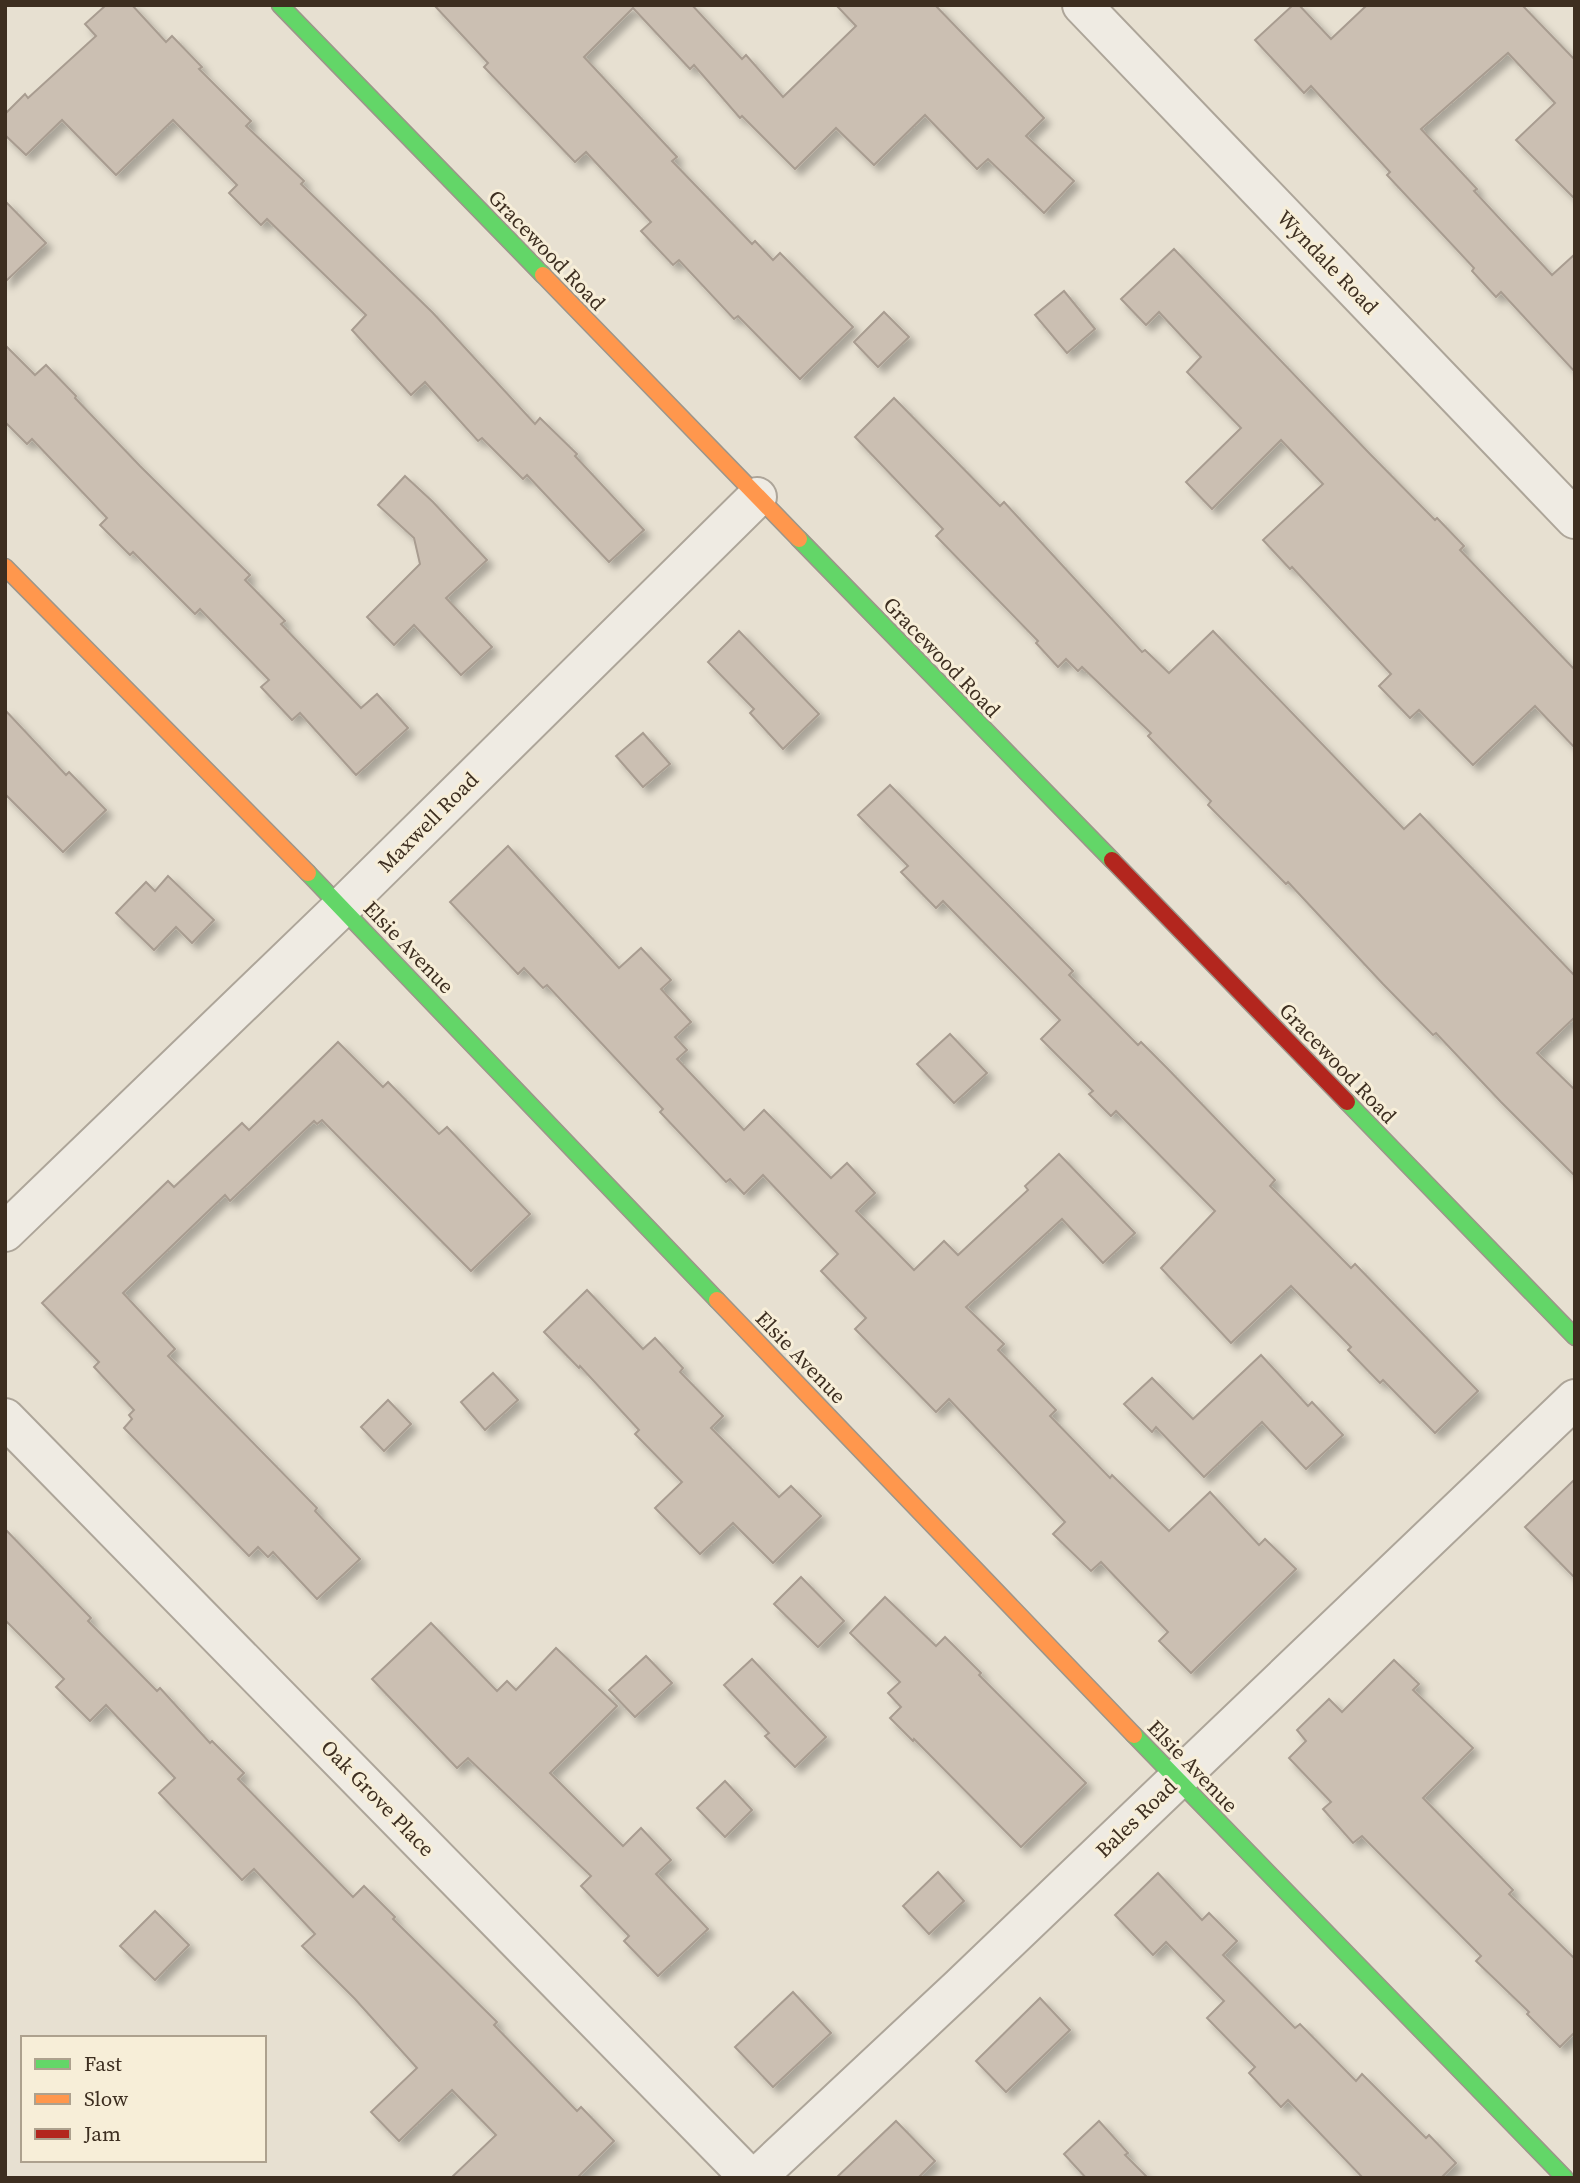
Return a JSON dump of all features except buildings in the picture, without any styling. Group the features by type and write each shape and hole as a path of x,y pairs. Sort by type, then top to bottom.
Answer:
{"street":[{"name":"Gracewood Road","path":"280,5 1575,1337"},
{"name":"Wyndale Road","path":"1082,5 1575,519"},
{"name":"Maxwell Road","path":"5,1232 342,907 757,497"},
{"name":"Elsie Avenue","path":"5,567 342,907 1176,1779 1565,2178"},
{"name":"Bales Road","path":"756,2178 1575,1399"},
{"name":"Oak Grove Place","path":"5,1418 750,2178"}],"traffic: fast":[{"path":"280,5 543,275"},
{"path":"799,539 1112,860"},
{"path":"308,873 717,1300"},
{"path":"1347,1102 1575,1337"},
{"path":"1134,1735 1565,2178"}],"traffic: slow":[{"path":"543,275 799,539"},
{"path":"5,567 308,873"},
{"path":"717,1300 1134,1735"}],"traffic: jam":[{"path":"1112,860 1347,1102"}]}
